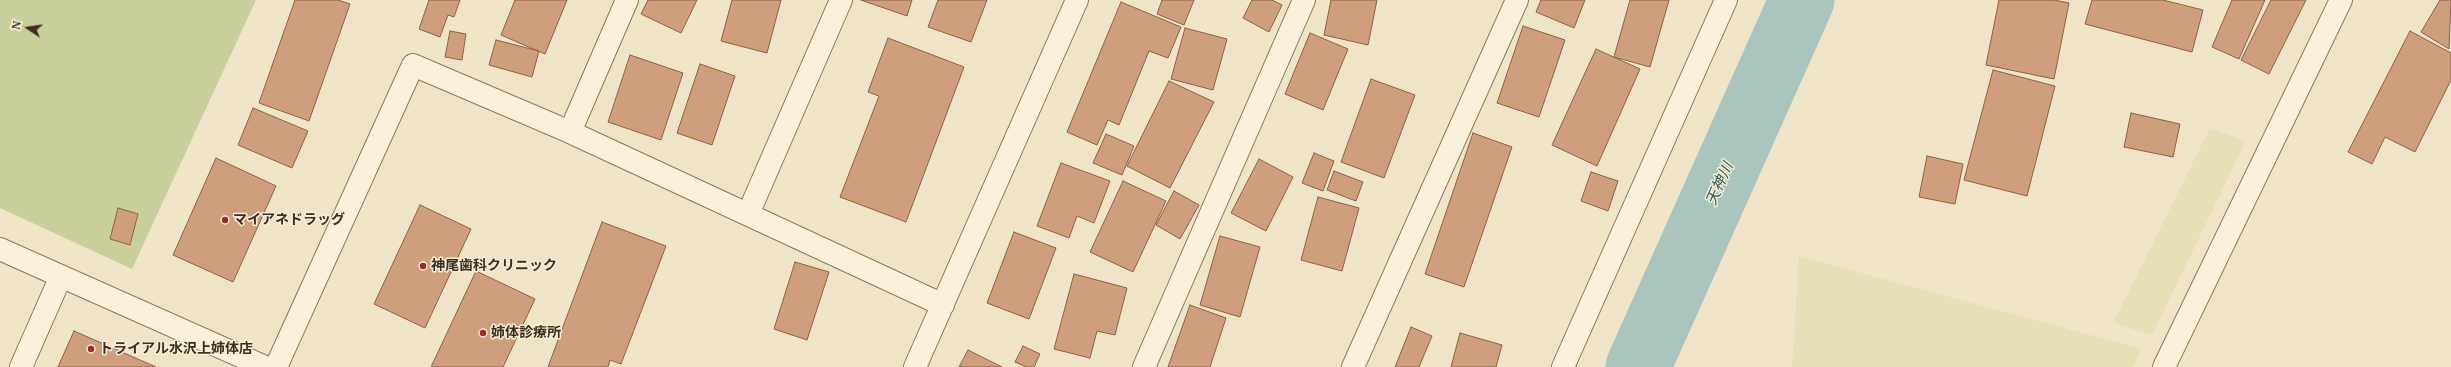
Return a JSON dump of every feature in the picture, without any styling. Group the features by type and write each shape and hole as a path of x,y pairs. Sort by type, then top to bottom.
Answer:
{"street":[{"path":"570,132 627,0"},
{"path":"748,214 841,0"},
{"path":"915,367 1077,0"},
{"path":"1144,367 1304,0"},
{"path":"1353,367 1517,0"},
{"path":"1563,367 1726,0"},
{"path":"2164,367 2341,0"},
{"path":"276,367 413,65 570,132 943,305"},
{"path":"0,249 265,367"},
{"path":"20,367 61,276"}],"shaded area":[{"path":"2210,128 2246,141 2152,335 2113,323"},
{"path":"1799,256 2142,349 2133,367 1792,367"}],"green space":[{"path":"0,0 256,0 132,269 0,208"}],"building":[{"path":"295,0 338,0 350,4 309,121 259,103"},
{"path":"429,0 460,0 454,17 448,15 440,37 419,29"},
{"path":"515,0 567,0 545,54 501,35"},
{"path":"648,0 697,0 681,33 641,14"},
{"path":"732,0 781,0 767,53 721,41"},
{"path":"861,0 912,0 907,16"},
{"path":"938,0 987,0 971,42 928,27"},
{"path":"1162,0 1194,0 1184,25 1157,14"},
{"path":"1252,0 1272,0 1282,5 1269,32 1243,18"},
{"path":"1331,0 1377,0 1368,45 1324,35"},
{"path":"1541,0 1585,0 1574,28 1536,12"},
{"path":"1630,0 1669,0 1650,67 1614,57"},
{"path":"1999,0 2054,0 2069,3 2054,79 1986,65"},
{"path":"2092,0 2163,0 2203,10 2192,52 2085,24"},
{"path":"2232,0 2265,0 2239,59 2212,47"},
{"path":"2271,0 2306,0 2269,74 2241,60"},
{"path":"2440,0 2451,0 2449,49 2421,32"},
{"path":"1121,2 1181,27 1168,58 1149,51 1119,125 1108,120 1097,145 1067,132"},
{"path":"1523,26 1565,40 1539,117 1497,103"},
{"path":"1185,28 1227,39 1213,90 1171,79"},
{"path":"450,31 466,34 462,60 445,57"},
{"path":"2410,31 2451,53 2451,80 2415,152 2385,137 2372,164 2348,152"},
{"path":"1310,33 1348,49 1323,110 1285,94"},
{"path":"888,38 964,67 906,222 840,197 879,96 868,92"},
{"path":"496,40 539,51 532,77 489,65"},
{"path":"1596,49 1640,69 1597,166 1552,145"},
{"path":"630,55 683,73 661,140 608,122"},
{"path":"700,64 735,76 712,145 677,133"},
{"path":"1993,70 2055,86 2027,196 1964,180"},
{"path":"1371,79 1415,95 1384,178 1341,162"},
{"path":"1169,81 1214,102 1170,188 1127,166"},
{"path":"253,108 308,131 292,168 238,145"},
{"path":"2131,113 2180,124 2173,157 2124,147"},
{"path":"1473,133 1512,147 1464,287 1425,274"},
{"path":"1106,134 1134,146 1122,175 1093,163"},
{"path":"1314,153 1334,161 1323,191 1302,183"},
{"path":"1927,156 1963,164 1955,204 1919,197"},
{"name":"マイアネドラッグ","path":"216,158 276,186 233,282 173,255"},
{"path":"1259,159 1293,177 1266,231 1231,213"},
{"path":"1061,163 1110,181 1094,223 1077,216 1069,238 1037,226"},
{"path":"1334,171 1363,182 1356,201 1327,190"},
{"path":"1591,172 1618,181 1608,211 1581,201"},
{"path":"1123,181 1166,201 1133,272 1090,252"},
{"path":"1174,191 1199,205 1180,239 1156,225"},
{"path":"1318,197 1359,208 1342,271 1301,260"},
{"name":"神尾歯科クリニック","path":"420,205 471,229 425,328 374,304"},
{"path":"118,208 138,214 130,245 110,239"},
{"path":"602,222 666,246 621,364 610,360 608,367 548,367"},
{"path":"1014,232 1056,248 1029,319 987,303"},
{"path":"1220,236 1260,247 1240,317 1200,305"},
{"path":"795,262 829,272 807,340 774,329"},
{"name":"姉体診療所","path":"476,271 535,299 503,367 431,367"},
{"path":"1074,274 1127,288 1115,335 1097,331 1090,358 1054,349"},
{"path":"1190,305 1226,318 1210,367 1168,367"},
{"path":"1411,327 1432,336 1419,367 1395,367"},
{"name":"トライアル水沢上姉体店","path":"74,331 156,367 58,367"},
{"path":"1460,333 1502,345 1496,367 1451,367"},
{"path":"1023,346 1040,354 1034,367 1026,367 1015,362"},
{"path":"968,350 1002,367 959,367"}],"waterway":[{"name":"天神川","path":"1638,367 1802,0"}],"place":[{"name":"マイアネドラッグ","path":"225,220"},
{"name":"神尾歯科クリニック","path":"423,266"},
{"name":"姉体診療所","path":"483,333"},
{"name":"トライアル水沢上姉体店","path":"91,349"}]}
